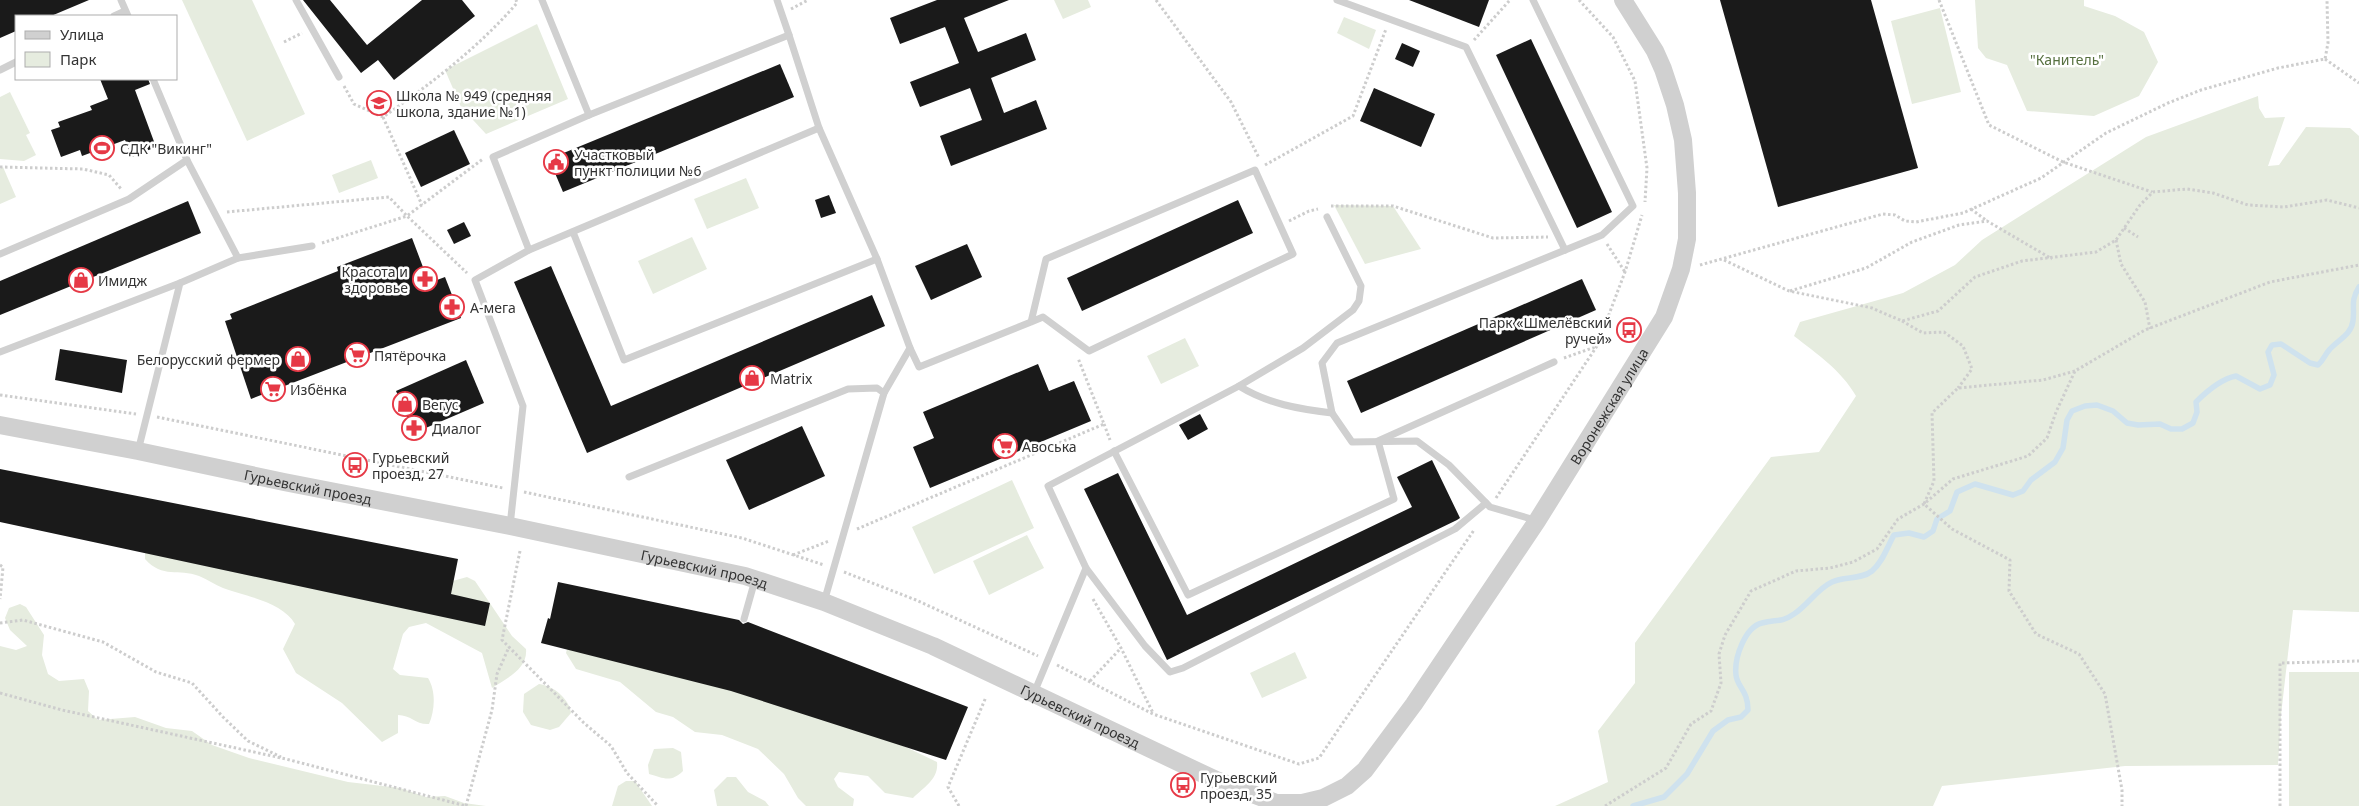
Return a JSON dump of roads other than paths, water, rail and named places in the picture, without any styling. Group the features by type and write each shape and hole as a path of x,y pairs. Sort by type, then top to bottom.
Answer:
{"street":[{"name":"Воронежская улица","path":"1365,770 1414,704 1537,521 1664,317 1682,270 1687,239 1687,193 1683,140 1675,105 1655,51 1623,0"},
{"name":"Гурьевский проезд","path":"0,425 510,526 672,560 755,580 824,602 933,646 1216,780 1276,803 1326,802 1365,770"}],"lane":[{"path":"121,0 126,14"},
{"path":"296,0 339,77"},
{"path":"542,0 589,115"},
{"path":"777,0 819,128 877,259 910,348 919,367 1031,322 1044,316 1089,351 1292,254 1255,170 1046,259 1031,322"},
{"path":"1337,0 1466,47 1564,250"},
{"path":"1533,0 1633,206 1602,235 1337,343 1322,363 1332,414 1352,442 1417,441 1449,464 1488,505 1537,521"},
{"path":"529,250 493,157 589,115 790,35"},
{"path":"0,70 15,62"},
{"path":"154,80 187,160 238,258"},
{"path":"510,526 523,406 475,280 529,250 819,128"},
{"path":"0,254 129,199 187,160"},
{"path":"1327,217 1361,286 1359,301 1352,310 1303,348 1239,386 1048,486 1086,568 1145,646 1170,672 1191,664 1455,529 1488,505"},
{"path":"573,232 624,360 877,259"},
{"path":"0,352 180,283 238,258 312,246"},
{"path":"138,451 180,283"},
{"path":"824,602 884,393 910,348"},
{"path":"1378,441 1554,362"},
{"path":"1239,386 1255,396 1287,407 1332,414"},
{"path":"629,477 848,389 877,388 884,393"},
{"path":"1114,451 1188,595 1394,499 1378,441"},
{"path":"1034,693 1049,661 1086,568"},
{"path":"744,619 755,580"}],"waterway":[{"path":"1633,806 1664,797 1687,774 1713,731 1728,720 1741,717 1748,710 1748,703 1738,683 1736,668 1739,652 1750,630 1762,623 1789,617 1832,582 1868,574 1882,559 1894,535 1909,533 1924,537 1933,531 1937,519 1950,511 1957,492 1975,484 2013,495 2023,491 2031,480 2055,462 2063,448 2067,420 2072,411 2085,406 2097,405 2113,411 2127,423 2138,425 2160,424 2171,429 2182,429 2193,423 2197,412 2196,402 2225,380 2236,376 2260,389 2270,385 2274,375 2268,352 2272,345 2281,344 2310,363 2318,365 2330,349 2350,330 2353,321 2354,300 2359,287"}],"place":[{"name":"Школа № 949 (средняя школа, здание №1)","path":"379,103"},
{"name":"СДК \"Викинг\"","path":"102,148"},
{"name":"Участковый пункт полиции №6","path":"556,162"},
{"name":"Красота и здоровье","path":"425,279"},
{"name":"Имидж","path":"81,280"},
{"name":"А-мега","path":"452,307"},
{"name":"Парк «Шмелёвский ручей»","path":"1629,330"},
{"name":"Пятёрочка","path":"357,355"},
{"name":"Белорусский фермер","path":"298,359"},
{"name":"Matrix","path":"752,378"},
{"name":"Избёнка","path":"273,389"},
{"name":"Вегус","path":"405,404"},
{"name":"Диалог","path":"414,428"},
{"name":"Авоська","path":"1005,446"},
{"name":"Гурьевский проезд, 27","path":"355,465"},
{"name":"Гурьевский проезд, 35","path":"1183,785"}],"park label":[{"name":"\"Канитель\"","path":"2067,59"}]}
